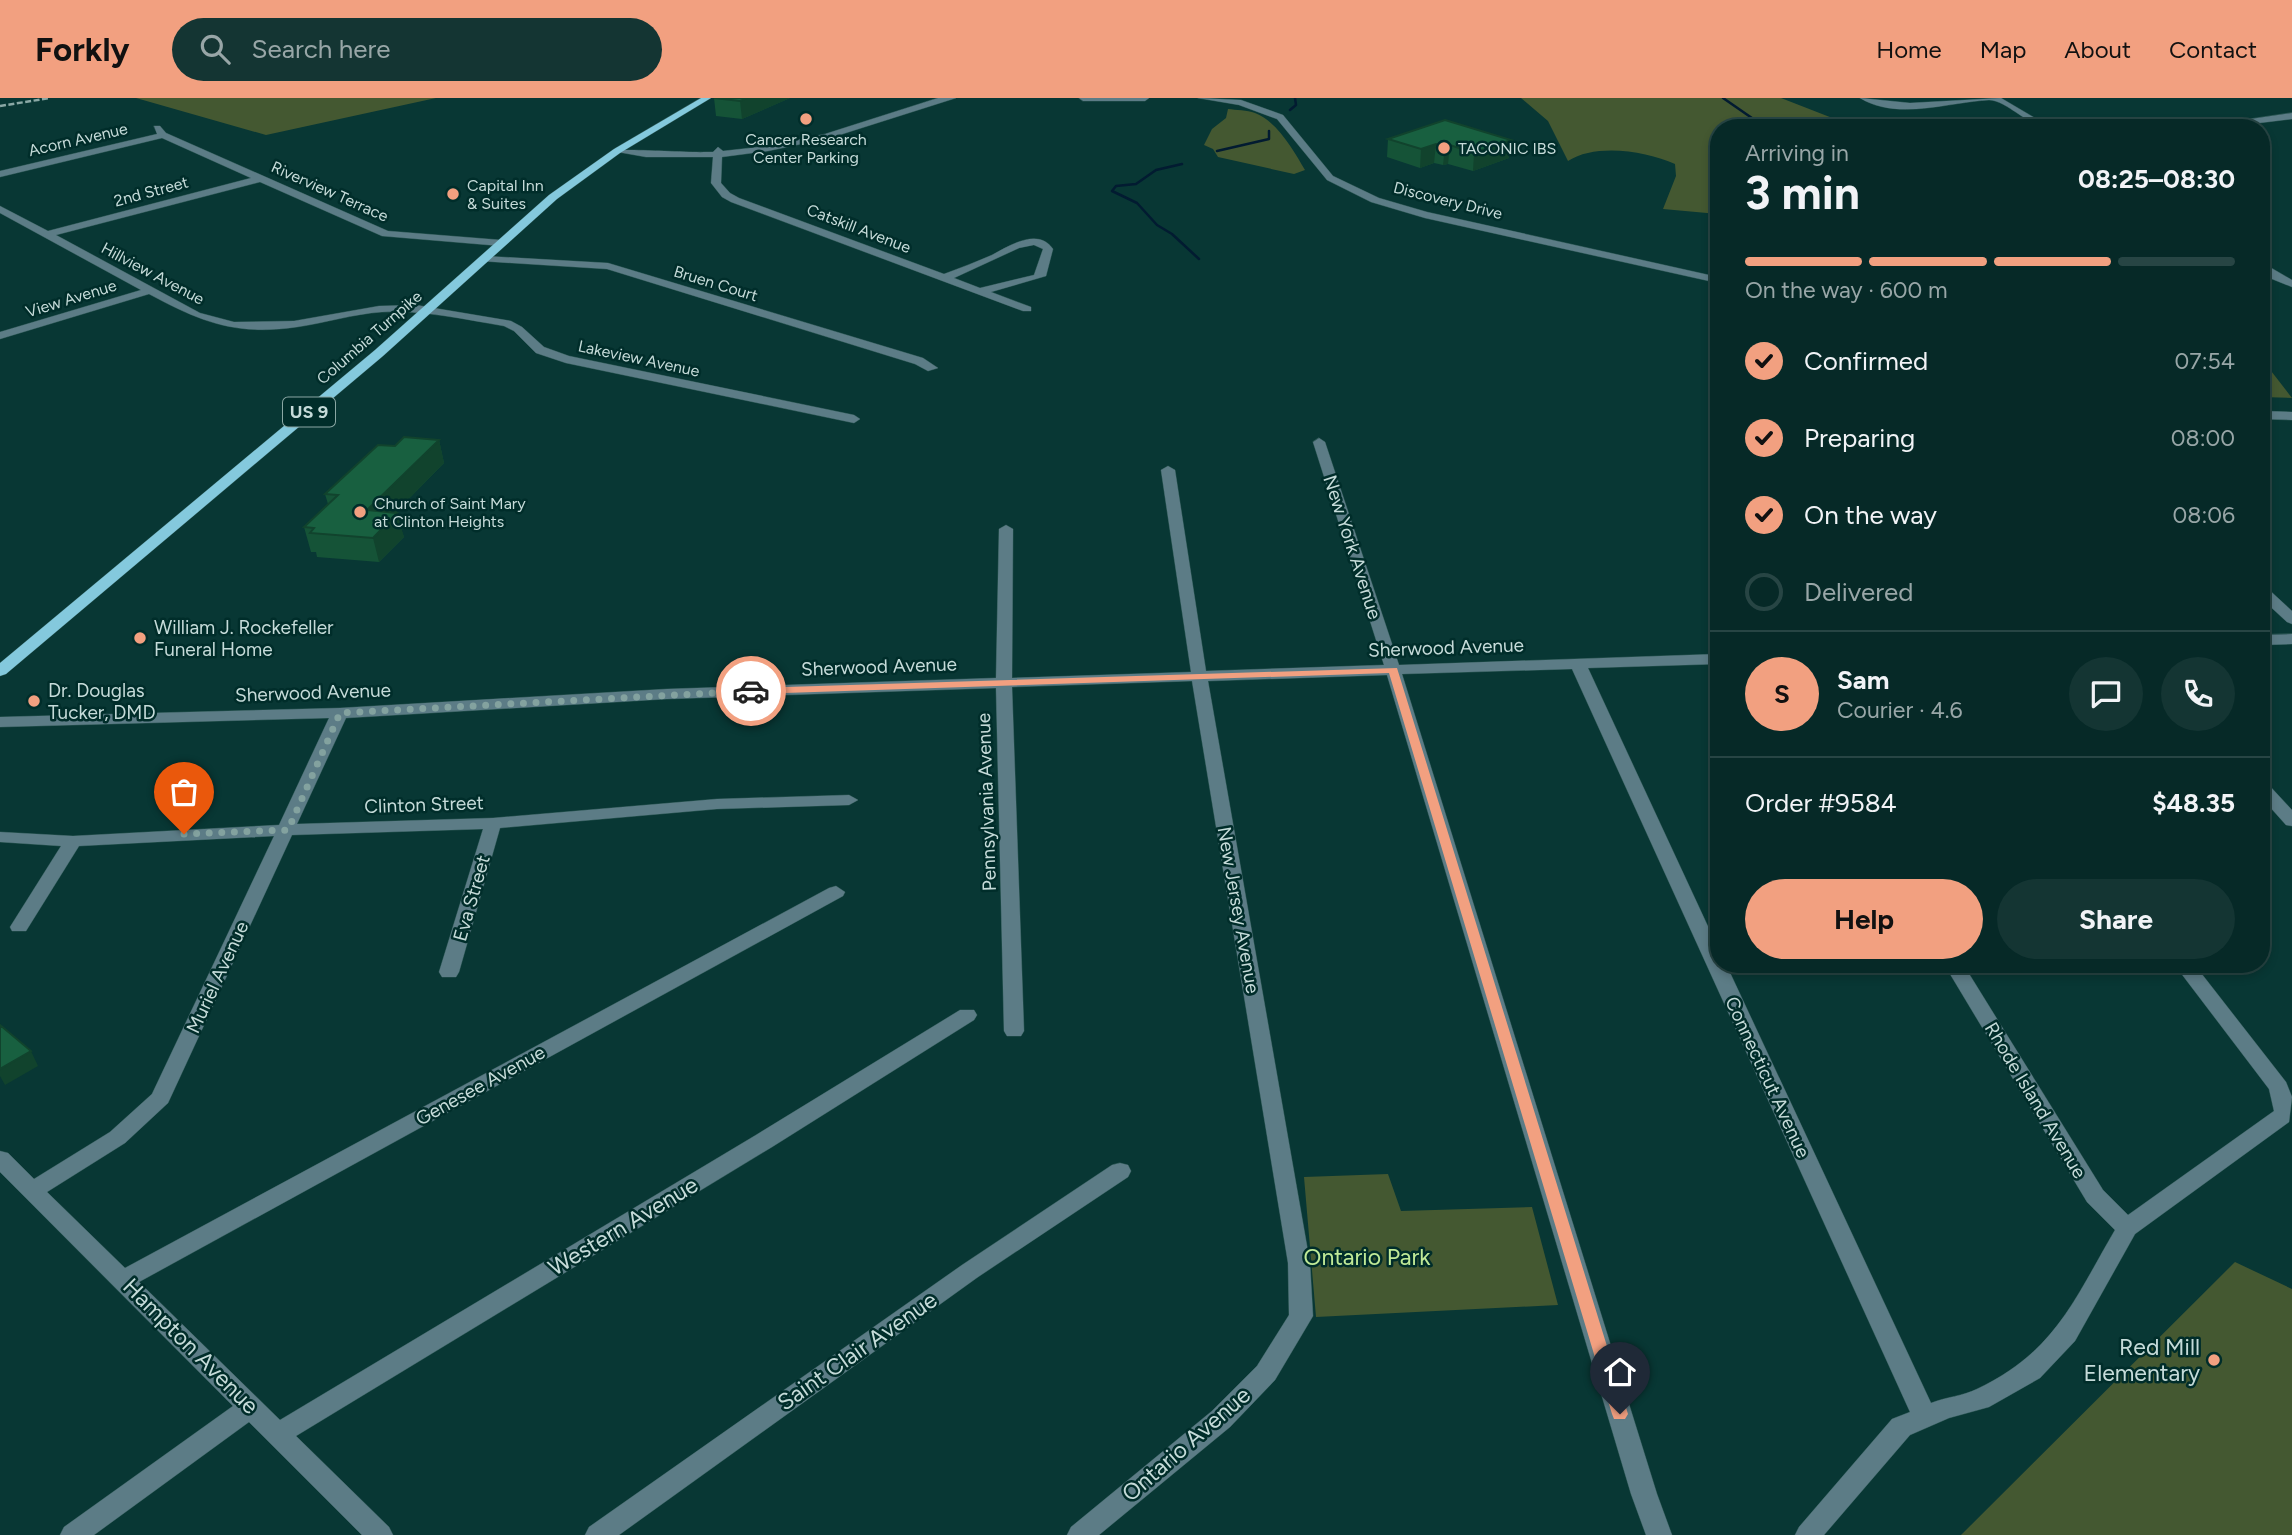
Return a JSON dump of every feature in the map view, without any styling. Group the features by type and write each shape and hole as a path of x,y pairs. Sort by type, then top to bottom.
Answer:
{"main road":[{"name":"Columbia Turnpike","path":"0,671 427,312 553,197 617,151 707,98"}],"street":[{"path":"617,151 663,156 771,146 827,136 929,102 952,98"},
{"path":"1083,98 1145,98"},
{"name":"Discovery Drive","path":"1202,98 1241,103 1280,117 1330,178 1375,200 1425,215 1710,278"},
{"path":"1864,98 1905,106 1988,98"},
{"path":"1994,98 2032,119"},
{"path":"2267,119 2292,116"},
{"name":"Acorn Avenue","path":"0,174 160,131"},
{"name":"Riverview Terrace","path":"160,131 386,234 501,243"},
{"name":"Catskill Avenue","path":"717,152 716,183 726,195 735,200 1027,309"},
{"name":"2nd Street","path":"48,234 262,178"},
{"name":"Hillview Avenue","path":"0,209 197,315 244,326 294,324 379,309 404,308 427,312"},
{"path":"944,278 1021,244 1045,245 1048,249 1042,274 1038,277 979,291"},
{"name":"Bruen Court","path":"484,259 608,266 919,361 932,368"},
{"path":"2270,272 2292,284"},
{"name":"View Avenue","path":"0,336 150,290"},
{"name":"Lakeview Avenue","path":"427,312 507,323 518,329 540,350 566,359 854,419"},
{"path":"2270,415 2292,416"},
{"name":"New York Avenue","path":"1319,442 1393,670 1659,1535"},
{"name":"New Jersey Avenue","path":"1168,470 1199,676 1299,1263 1301,1316 1284,1346"},
{"name":"Pennsylvania Avenue","path":"1006,529 1004,682 1014,1031"},
{"path":"2270,599 2292,620"},
{"path":"2270,640 2292,639"},
{"name":"Sherwood Avenue","path":"0,722 340,713 667,694 1710,659"},
{"name":"Connecticut Avenue","path":"1577,662 1710,951"},
{"name":"Muriel Avenue","path":"33,1190 121,1136 144,1119 161,1098 288,830 340,713"},
{"path":"2270,797 2292,821"},
{"name":"Clinton Street","path":"0,837 73,841 493,823 717,804 849,800"},
{"name":"Eva Street","path":"449,972 493,823"},
{"path":"19,927 73,841"},
{"name":"Genesee Avenue","path":"124,1279 836,892"},
{"name":"Connecticut Avenue","path":"1720,973 1924,1415"},
{"name":"Rhode Island Avenue","path":"1959,973 2095,1196 2127,1228"},
{"path":"1808,1535 1901,1427 1924,1415 1980,1400 2031,1371 2067,1334 2127,1228 2282,1117 2285,1111 2279,1087 2190,973"},
{"name":"Western Avenue","path":"278,1434 967,1015"},
{"name":"Hampton Avenue","path":"0,1159 380,1535"},
{"name":"Saint Clair Avenue","path":"598,1535 970,1271 1120,1171"},
{"name":"Ontario Avenue","path":"1080,1535 1221,1419 1266,1373 1284,1346"},
{"path":"73,1535 251,1407"}],"green space":[{"path":"136,98 436,98 266,135"},
{"path":"1521,98 1781,98 1835,119 1710,119 1710,213 1663,209 1676,176 1675,164 1621,151 1592,152 1568,161 1548,121"},
{"path":"1228,109 1255,113 1271,123 1284,137 1305,170 1294,174 1218,157 1213,149 1204,145 1212,129 1226,118"},
{"path":"2270,370 2292,398 2270,397"},
{"name":"Ontario Park","path":"1388,1174 1401,1211 1532,1207 1558,1305 1316,1317 1304,1177"},
{"name":"Red Mill Elementary","path":"2235,1262 2292,1289 2292,1535 1961,1535"}],"building":[{"path":"714,98 747,98 740,101"},
{"path":"1445,120 1511,140 1474,153 1450,145 1445,147 1436,144 1421,149 1388,139"},
{"path":"404,437 439,440 367,510 397,513 373,538 310,533 314,528 304,527 338,495 325,494 378,445 395,446"},
{"path":"0,1025 31,1051 0,1069"}],"waterway":[{"path":"1290,110 1296,105 1295,98"},
{"path":"1723,98 1753,119"},
{"path":"1217,151 1269,139 1269,131"},
{"path":"1182,164 1156,170 1136,184 1116,186 1112,191 1137,203 1157,225 1172,234 1199,259"}],"railway":[{"path":"0,106 50,98"}],"way so far":[{"path":"184,834 288,830 340,713 751,691"}],"place":[{"name":"Cancer Research Center Parking","path":"806,119"},
{"name":"TACONIC IBS","path":"1444,148"},
{"name":"Capital Inn & Suites","path":"453,194"},
{"name":"Church of Saint Mary at Clinton Heights","path":"360,512"},
{"name":"William J. Rockefeller Funeral Home","path":"140,638"},
{"name":"Dr. Douglas Tucker, DMD","path":"34,701"},
{"name":"Red Mill Elementary","path":"2214,1360"}],"route":[{"path":"751,691 1393,670 1620,1414"}]}
